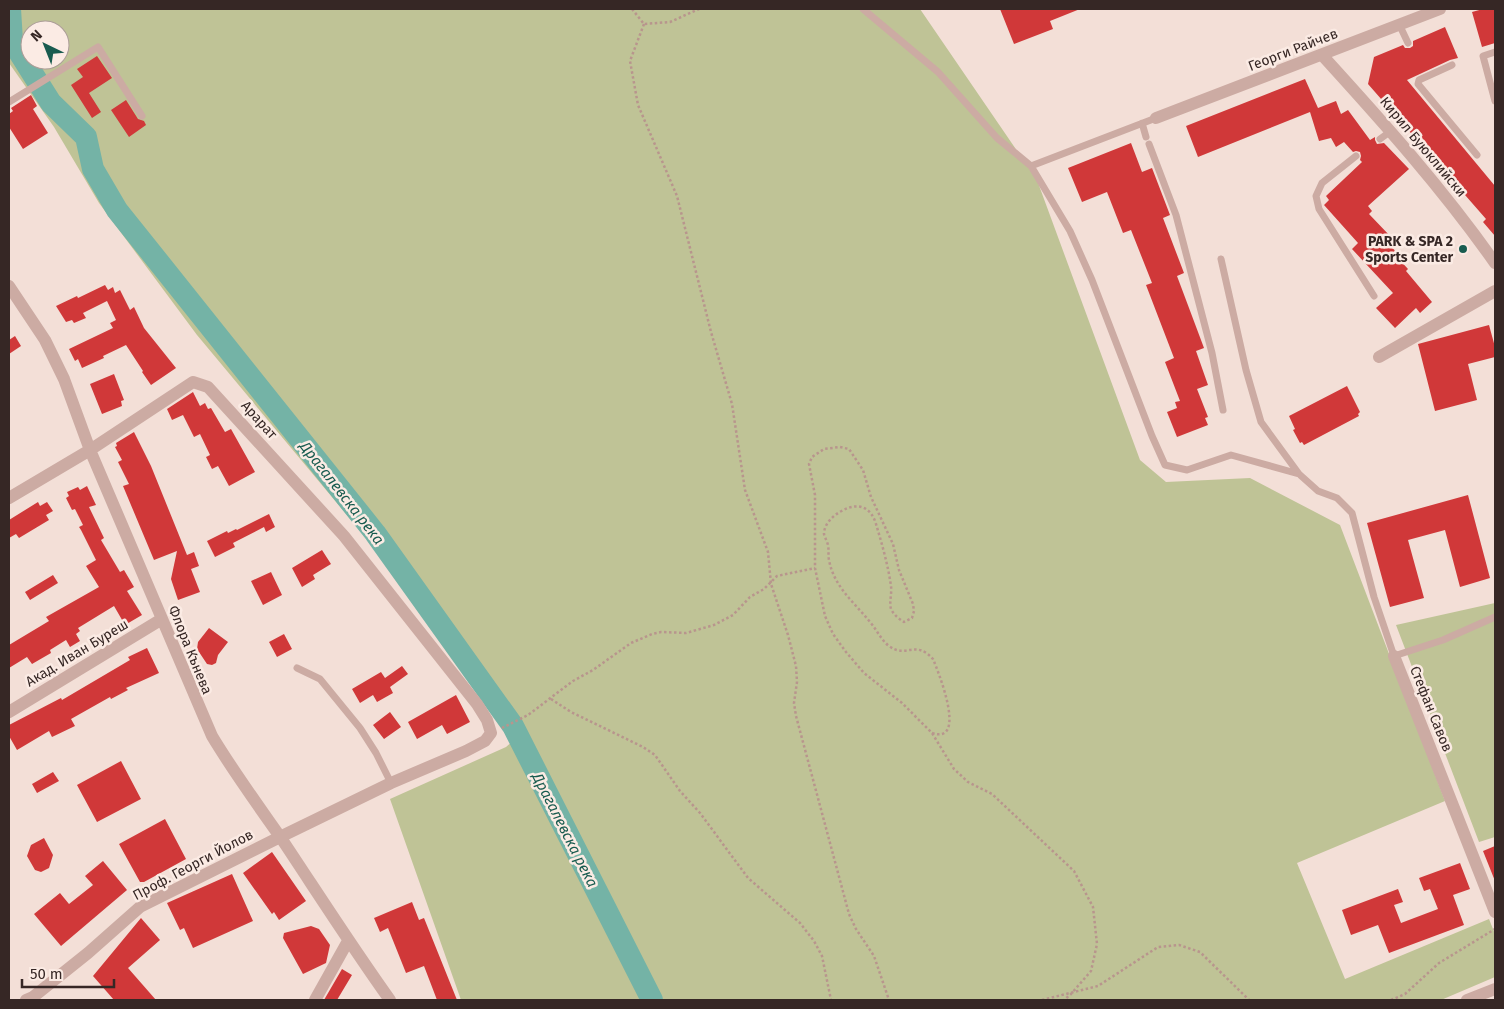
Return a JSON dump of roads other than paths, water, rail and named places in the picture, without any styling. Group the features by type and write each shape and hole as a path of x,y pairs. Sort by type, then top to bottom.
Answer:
{"street":[{"name":"Георги Райчев","path":"1156,118 1440,9"},
{"name":"Кирил Буюклийски","path":"1322,55 1392,131 1468,225 1495,263"},
{"name":"Флора Кънева","path":"9,286 45,340 64,379 90,450 212,736 230,766 390,1000"},
{"path":"1380,357 1495,291"},
{"name":"Арарат","path":"9,498 90,450 193,382 208,387 344,536 478,704 487,720 491,733 485,741 391,783"},
{"name":"Акад. Иван Буреш","path":"9,711 162,619"},
{"name":"Стефан Савов","path":"1394,656 1495,912"},
{"name":"Проф. Георги Йолов","path":"26,1000 33,997 88,953 140,908 391,783"},
{"path":"315,1000 348,941"},
{"path":"1466,1000 1495,988"}],"lane":[{"path":"863,9 938,72 997,138 1031,166 1070,231 1089,271 1152,436 1166,464 1187,470 1231,455 1299,474"},
{"path":"1399,24 1408,43"},
{"path":"9,102 98,47 142,116"},
{"path":"1495,52 1484,56 1495,101"},
{"path":"1452,64 1421,77 1418,84 1477,155"},
{"path":"1031,166 1156,118"},
{"path":"1142,123 1176,215 1212,353 1223,410"},
{"path":"1380,139 1392,131"},
{"path":"1356,156 1322,183 1316,196 1319,209 1374,296"},
{"path":"1221,259 1246,370 1261,422 1299,474"},
{"name":"Стефан Савов","path":"1299,474 1318,491 1337,498 1352,513 1374,598 1394,656"},
{"path":"1394,656 1443,640 1495,617"},
{"path":"297,668 320,679 360,728 376,753 391,783"}],"waterway":[{"name":"Драгалевска река","path":"10,9 12,41 51,103 86,137 93,169 117,210 375,533 513,726 652,1000"}],"place":[{"name":"PARK & SPA 2 Sports Center","path":"1463,249"}]}
